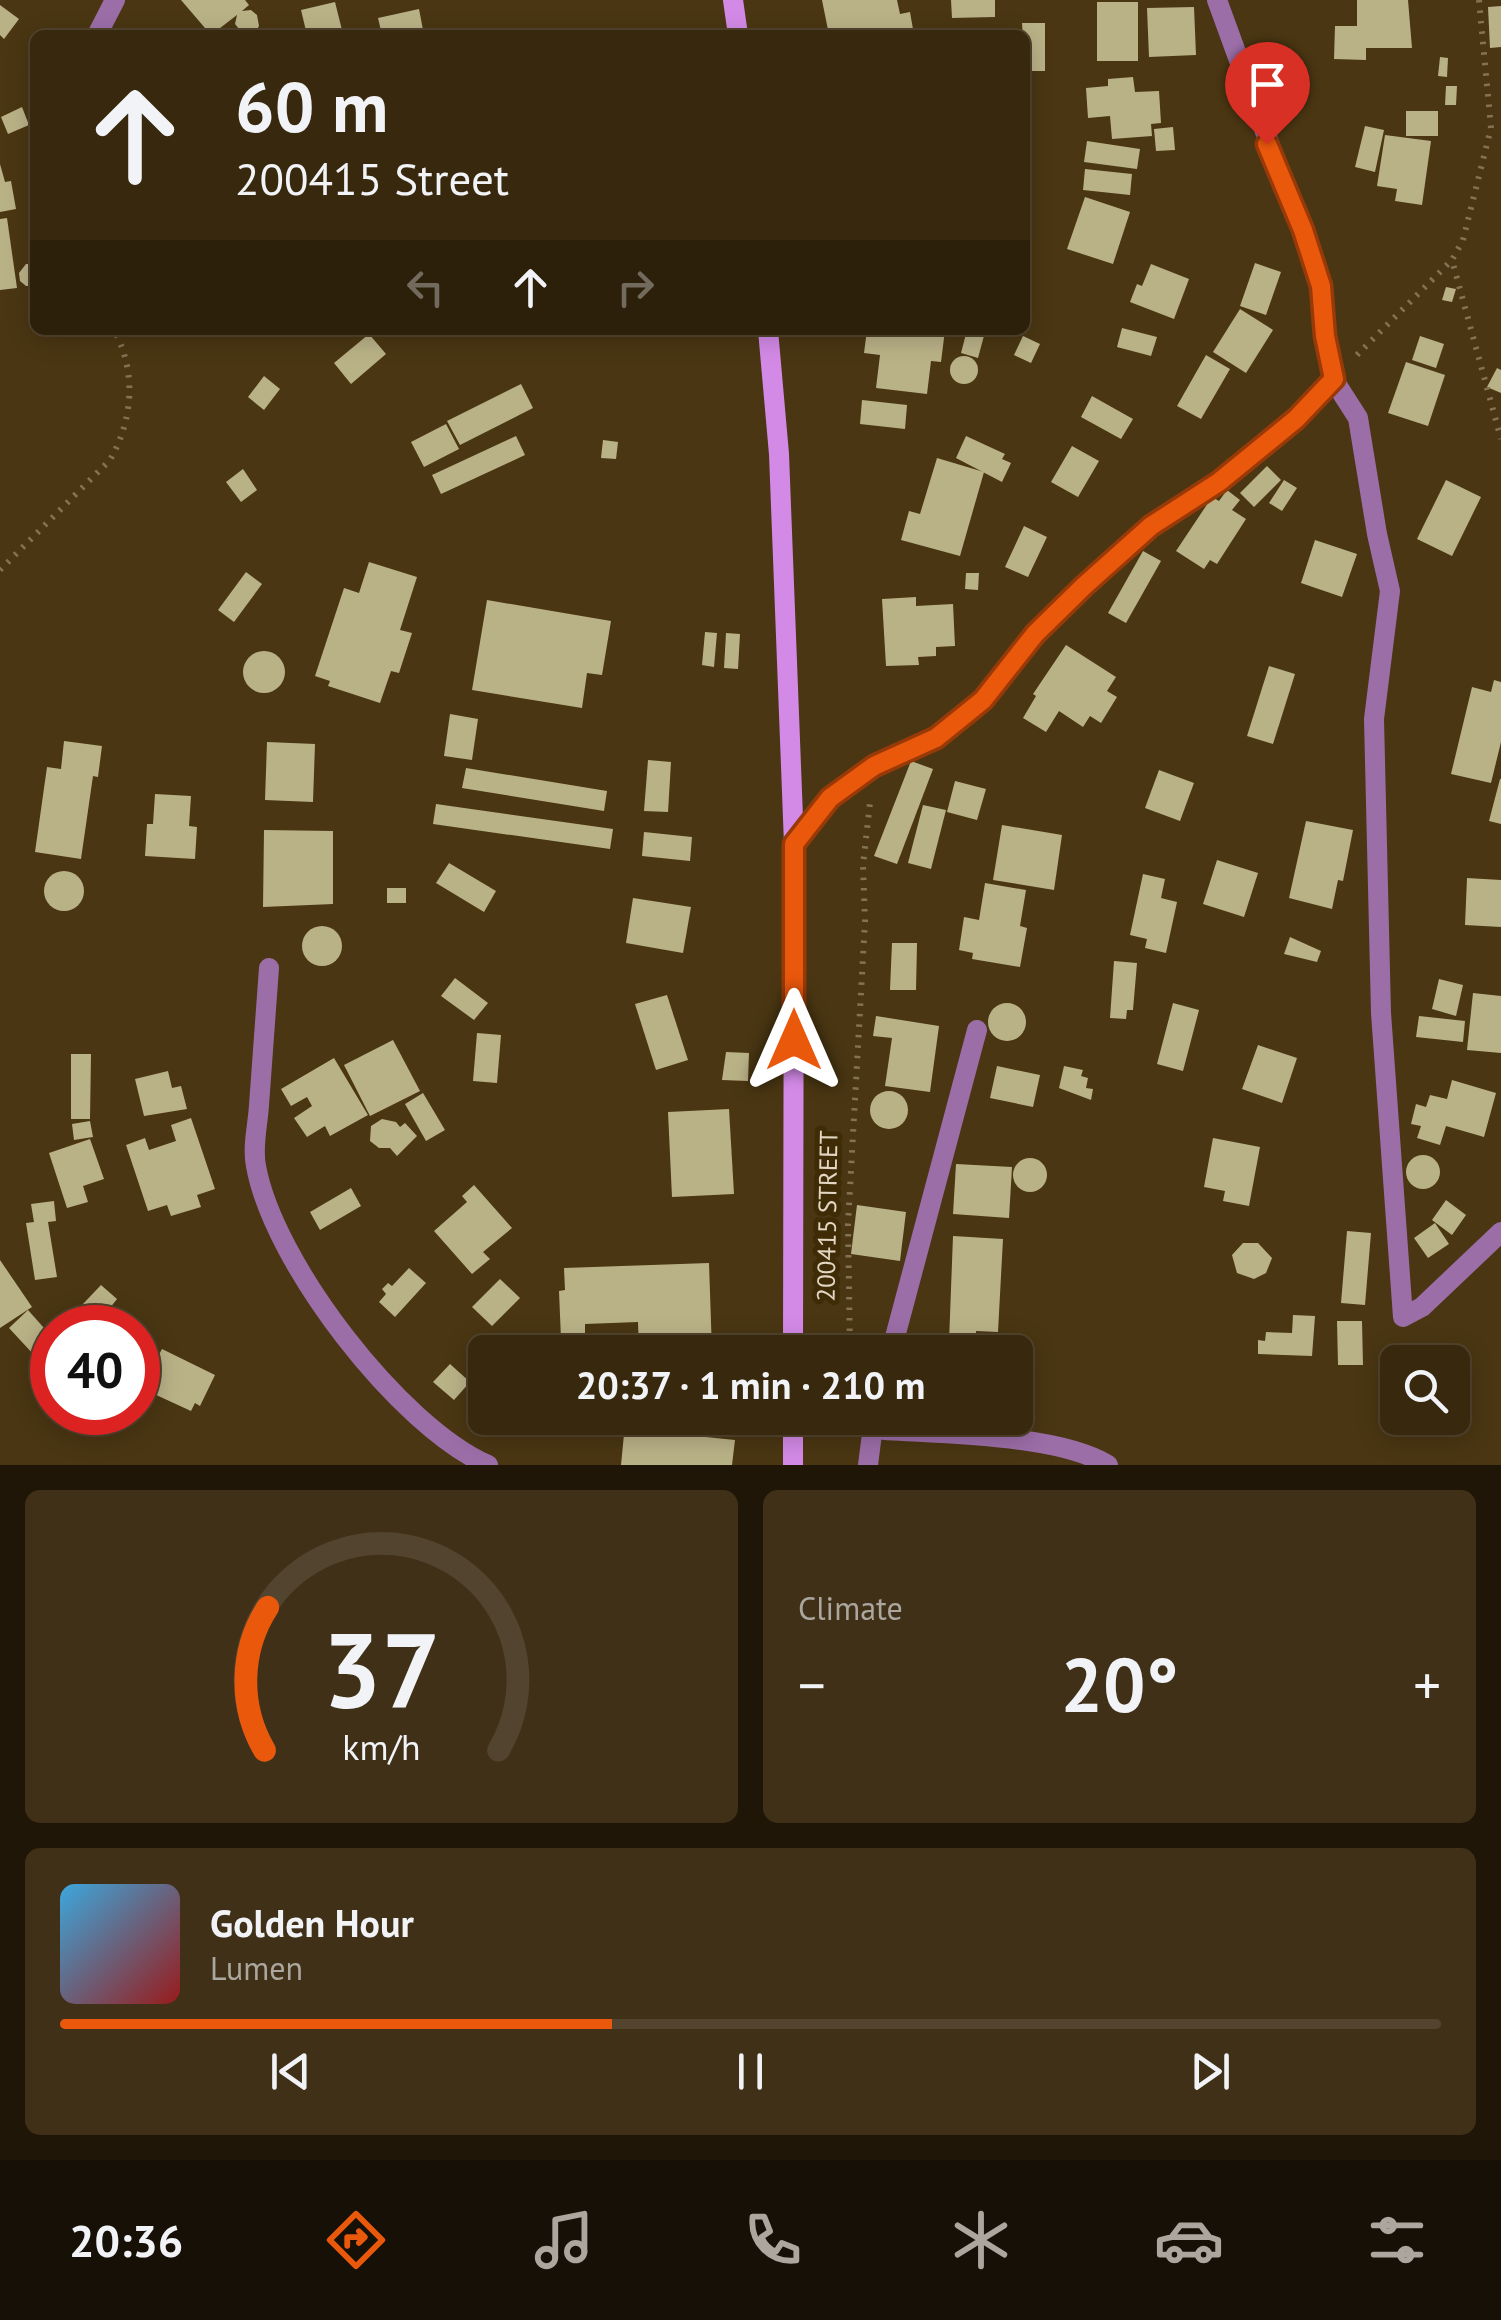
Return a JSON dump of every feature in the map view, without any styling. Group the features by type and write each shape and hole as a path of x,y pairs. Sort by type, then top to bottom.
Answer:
{"street":[{"path":"99,30 115,0"},
{"path":"733,0 737,30"},
{"path":"1218,0 1321,286 1334,379 1358,418 1390,591 1374,718 1381,1013 1403,1316 1422,1308 1501,1232"},
{"path":"768,335 780,454 794,844 793,1335"},
{"path":"794,844 830,798 874,766 936,738 983,700 1035,634 1084,586 1151,526 1219,482 1296,419 1334,379"},
{"path":"269,968 255,1163 273,1226 334,1323 399,1397 462,1453 488,1465"},
{"path":"896,1335 977,1030"},
{"path":"793,1435 793,1465"},
{"path":"868,1465 871,1435"},
{"path":"972,1435 1090,1455 1108,1465"}],"path":[{"path":"1334,379 1452,260 1463,240 1491,128 1480,0"},
{"path":"1452,260 1501,439"},
{"path":"0,570 110,460 121,441 131,384 116,335"},
{"name":"200415 STREET","path":"850,1335 848,1224 864,921 863,865 874,766"}],"building":[{"path":"181,0 245,0 249,5 242,11 251,10 257,15 257,30 240,30 235,24 237,15 218,30 207,30"},
{"path":"822,0 897,0 900,14 910,12 913,30 856,29 828,30"},
{"path":"951,0 995,0 995,17 952,18"},
{"path":"1357,0 1408,0 1412,48 1366,48 1366,60 1334,59 1335,26 1357,26"},
{"path":"335,2 342,30 306,30 301,10"},
{"path":"1097,2 1138,2 1138,61 1097,61"},
{"path":"0,5 19,19 4,39 0,35"},
{"path":"1501,6 1501,47 1490,48 1488,7"},
{"path":"1194,7 1196,55 1149,57 1147,8"},
{"path":"419,9 423,30 381,30 378,18"},
{"path":"1022,23 1045,23 1045,71 1030,71 1030,30 1022,30"},
{"path":"1440,57 1448,58 1447,77 1438,76"},
{"path":"1133,77 1135,92 1159,91 1161,123 1151,124 1152,136 1112,139 1110,116 1088,118 1086,88 1108,86 1108,79"},
{"path":"1446,86 1457,86 1456,105 1445,105"},
{"path":"22,107 29,125 8,134 1,117"},
{"path":"1406,111 1438,111 1438,136 1406,136"},
{"path":"1365,126 1384,130 1375,172 1355,167"},
{"path":"1173,127 1175,150 1156,151 1154,129"},
{"path":"1385,135 1431,141 1422,205 1395,201 1397,189 1377,186"},
{"path":"1087,141 1140,149 1137,169 1084,162"},
{"path":"0,164 5,182 11,181 16,209 0,212"},
{"path":"1085,169 1132,174 1130,195 1083,190"},
{"path":"1085,197 1130,212 1113,264 1067,249"},
{"path":"7,218 17,288 0,290 0,219"},
{"path":"1255,263 1281,272 1266,315 1240,306"},
{"path":"30,264 30,286 20,281 19,273"},
{"path":"1151,264 1189,279 1174,319 1130,302"},
{"path":"1446,287 1456,289 1452,302 1442,300"},
{"path":"1240,309 1273,330 1246,373 1213,352"},
{"path":"1122,328 1157,337 1151,356 1117,347"},
{"path":"368,335 386,354 351,384 334,363"},
{"path":"866,335 944,335 941,362 931,361 927,394 876,388 880,355 864,353"},
{"path":"966,335 984,335 978,358 961,353"},
{"path":"1023,336 1040,344 1031,363 1014,355"},
{"path":"1420,336 1444,344 1436,368 1412,360"},
{"path":"1206,355 1230,369 1201,419 1177,406"},
{"path":"964,356 974,360 978,370 974,380 964,384 954,380 950,370 954,360"},
{"path":"1406,362 1445,375 1428,426 1388,413"},
{"path":"1497,368 1501,370 1501,393 1487,387"},
{"path":"264,376 280,389 264,410 248,397"},
{"path":"521,384 533,408 460,445 447,421"},
{"path":"1092,396 1133,419 1121,439 1081,417"},
{"path":"862,400 907,405 905,429 860,424"},
{"path":"446,424 459,449 424,467 411,442"},
{"path":"516,436 525,455 441,494 432,475"},
{"path":"966,436 1005,454 1002,459 1011,463 1002,482 956,458"},
{"path":"603,440 618,442 616,459 601,458"},
{"path":"1072,446 1099,461 1078,497 1051,482"},
{"path":"937,458 984,472 960,556 901,540 909,511 920,514"},
{"path":"1267,466 1281,480 1254,507 1240,493"},
{"path":"243,469 257,490 241,502 226,482"},
{"path":"1284,480 1297,488 1282,511 1269,503"},
{"path":"1446,480 1481,497 1452,556 1417,539"},
{"path":"1227,490 1240,500 1232,510 1246,519 1217,564 1210,560 1204,569 1176,551 1212,497 1219,501"},
{"path":"1024,526 1047,537 1028,577 1005,567"},
{"path":"1315,540 1357,554 1342,597 1301,583"},
{"path":"1143,551 1161,561 1126,623 1108,613"},
{"path":"369,562 417,577 400,630 412,633 399,673 391,671 380,703 328,686 330,681 315,676 344,588 359,593"},
{"path":"246,572 262,584 234,622 218,610"},
{"path":"966,573 979,573 978,590 965,589"},
{"path":"916,597 916,606 953,604 955,646 936,647 936,656 918,657 919,665 886,666 882,599"},
{"path":"487,600 611,621 602,675 587,673 582,708 472,690"},
{"path":"705,632 717,633 714,667 702,665"},
{"path":"726,633 740,634 738,669 724,668"},
{"path":"1066,645 1116,677 1107,691 1117,697 1101,723 1090,716 1083,727 1059,711 1046,732 1023,718 1036,696 1033,694"},
{"path":"264,651 279,657 285,672 279,687 264,693 249,687 243,672 249,657"},
{"path":"1269,666 1295,674 1273,744 1247,736"},
{"path":"1494,680 1501,682 1501,742 1491,783 1451,774 1472,687 1491,692"},
{"path":"450,714 478,719 472,760 444,756"},
{"path":"64,741 102,746 98,777 93,776 81,859 35,852 47,767 61,769"},
{"path":"267,742 315,744 313,802 265,800"},
{"path":"648,760 671,762 668,812 644,811"},
{"path":"911,761 933,769 897,864 874,856"},
{"path":"466,768 607,791 604,811 462,788"},
{"path":"1159,770 1194,783 1180,821 1145,808"},
{"path":"1501,779 1501,824 1489,821"},
{"path":"955,781 986,789 977,820 947,812"},
{"path":"155,794 191,796 189,826 197,827 195,859 145,856 147,824 153,824"},
{"path":"436,804 613,829 610,849 433,824"},
{"path":"923,805 946,810 931,869 908,863"},
{"path":"1306,821 1353,830 1343,881 1338,880 1332,909 1289,898"},
{"path":"1002,825 1062,835 1054,890 993,880"},
{"path":"264,830 333,831 333,904 263,907"},
{"path":"644,832 692,837 690,861 642,856"},
{"path":"1217,860 1258,873 1244,917 1203,904"},
{"path":"449,863 496,891 484,912 436,883"},
{"path":"64,871 78,877 84,891 78,905 64,911 50,905 44,891 50,877"},
{"path":"1143,874 1165,879 1161,898 1177,902 1166,953 1145,948 1147,939 1130,935"},
{"path":"1467,878 1501,880 1501,927 1465,925"},
{"path":"985,883 1026,890 1020,926 1027,928 1020,967 972,959 973,953 959,950 964,917 979,920"},
{"path":"387,888 406,888 406,903 387,903"},
{"path":"633,898 691,907 683,953 626,943"},
{"path":"322,926 336,932 342,946 336,960 322,966 308,960 302,946 308,932"},
{"path":"1290,937 1321,951 1317,962 1284,954"},
{"path":"892,943 917,943 916,990 890,990"},
{"path":"1114,961 1137,963 1133,1010 1127,1010 1126,1019 1110,1018"},
{"path":"455,978 488,1003 474,1020 441,996"},
{"path":"1439,979 1463,985 1456,1016 1432,1009"},
{"path":"1473,993 1501,996 1501,1053 1467,1050"},
{"path":"667,995 688,1060 656,1070 635,1004"},
{"path":"1007,1003 1021,1008 1026,1022 1021,1036 1007,1041 993,1036 988,1022 993,1008"},
{"path":"1173,1003 1199,1010 1183,1071 1157,1064"},
{"path":"876,1016 939,1026 930,1092 885,1086 892,1038 873,1036"},
{"path":"1419,1016 1465,1021 1463,1042 1416,1037"},
{"path":"477,1033 501,1035 497,1083 473,1081"},
{"path":"393,1040 420,1091 370,1116 344,1065"},
{"path":"1258,1045 1297,1058 1282,1103 1242,1089"},
{"path":"726,1052 749,1053 748,1081 722,1080"},
{"path":"71,1054 91,1054 90,1119 71,1119"},
{"path":"334,1058 368,1115 330,1136 325,1126 307,1137 294,1118 312,1106 307,1097 291,1106 281,1089"},
{"path":"997,1066 1040,1075 1033,1107 990,1098"},
{"path":"1064,1066 1083,1070 1081,1076 1088,1078 1086,1088 1093,1089 1091,1100 1059,1088"},
{"path":"168,1071 172,1088 181,1086 187,1109 144,1116 135,1079"},
{"path":"1452,1080 1496,1093 1484,1137 1446,1126 1440,1145 1417,1138 1421,1126 1411,1124 1416,1104 1426,1107 1430,1095 1447,1099"},
{"path":"889,1091 902,1097 908,1110 902,1123 889,1129 876,1123 870,1110 876,1097"},
{"path":"423,1093 445,1130 426,1141 405,1104"},
{"path":"729,1109 734,1194 672,1197 668,1112"},
{"path":"191,1118 215,1189 197,1195 201,1207 171,1216 167,1205 148,1211 126,1145 145,1138 149,1150 176,1141 171,1125"},
{"path":"382,1119 400,1127 405,1123 417,1136 397,1156 390,1148 379,1148 370,1141 371,1126"},
{"path":"90,1121 93,1137 74,1140 72,1124"},
{"path":"1213,1138 1260,1147 1249,1206 1223,1201 1225,1191 1204,1187"},
{"path":"90,1139 104,1179 83,1186 88,1202 67,1208 49,1153"},
{"path":"1423,1155 1435,1160 1440,1172 1435,1184 1423,1189 1411,1184 1406,1172 1411,1160"},
{"path":"1030,1158 1042,1163 1047,1175 1042,1187 1030,1192 1018,1187 1013,1175 1018,1163"},
{"path":"956,1164 1012,1167 1009,1218 953,1214"},
{"path":"474,1185 512,1228 483,1252 490,1259 472,1274 434,1231 467,1202 462,1196"},
{"path":"351,1188 361,1206 320,1230 310,1212"},
{"path":"1446,1200 1466,1215 1452,1235 1432,1220"},
{"path":"54,1201 56,1221 48,1222 57,1277 35,1280 26,1223 34,1222 31,1204"},
{"path":"857,1205 906,1212 900,1261 851,1254"},
{"path":"1435,1223 1449,1244 1428,1258 1414,1238"},
{"path":"1347,1231 1371,1233 1365,1305 1341,1303"},
{"path":"953,1236 1003,1239 998,1332 949,1335"},
{"path":"1243,1243 1258,1243 1272,1258 1266,1273 1254,1279 1237,1273 1232,1255"},
{"path":"0,1260 31,1305 0,1328"},
{"path":"709,1263 711,1335 638,1335 638,1322 585,1324 585,1335 561,1335 559,1291 565,1290 564,1268"},
{"path":"409,1268 426,1283 395,1317 379,1302 386,1294 382,1289 388,1283 392,1286"},
{"path":"500,1279 520,1298 492,1326 472,1307"},
{"path":"101,1285 117,1299 112,1305 82,1305"},
{"path":"28,1310 30,1351 9,1328"},
{"path":"1293,1315 1315,1316 1312,1356 1258,1354 1258,1340 1265,1341 1266,1332 1292,1333"},
{"path":"1337,1321 1362,1321 1363,1365 1338,1365"},
{"path":"162,1349 215,1375 200,1406 195,1403 191,1411 160,1397"},
{"path":"450,1364 468,1384 454,1400 433,1382"},
{"path":"624,1435 735,1440 732,1465 621,1465"}],"route":[{"path":"794,1040 794,844 830,798 874,766 936,738 983,700 1035,634 1084,586 1151,526 1219,482 1296,419 1334,379 1321,286 1303,230 1267,144"}]}
